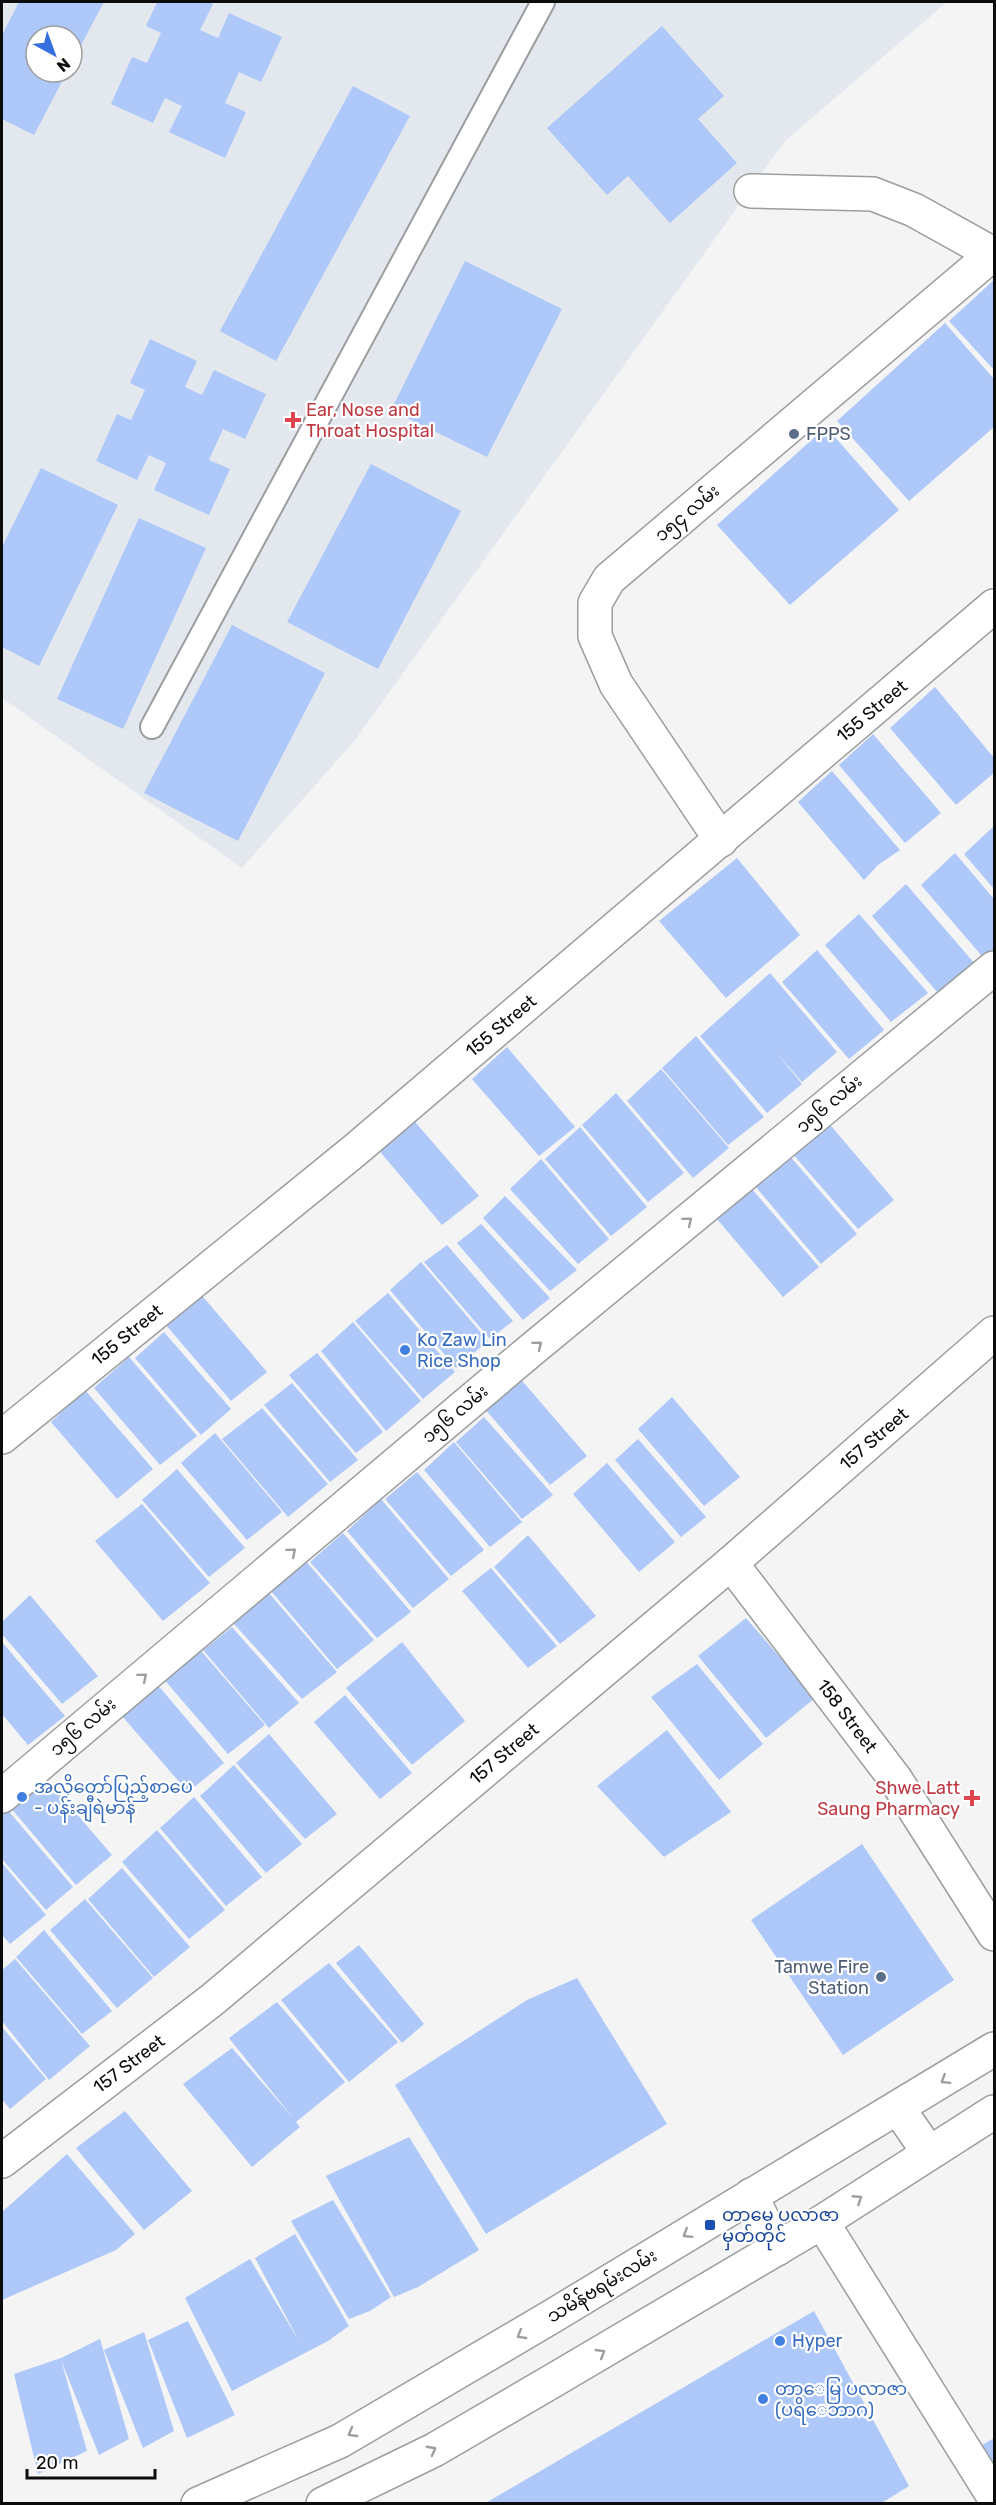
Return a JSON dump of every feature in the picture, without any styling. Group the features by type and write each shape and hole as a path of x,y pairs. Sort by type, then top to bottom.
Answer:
{"street":[{"path":"751,191 873,194 914,210 994,254"},
{"name":"၁၅၄ လမ်း","path":"720,840 616,684 595,636 595,603 609,579 994,254"},
{"name":"155 Street","path":"2,1437 354,1151 994,606"},
{"name":"၁၅၆ လမ်း","path":"2,1796 530,1351 994,968"},
{"name":"157 Street","path":"2,2161 212,2000 731,1563 994,1333"},
{"name":"158 Street","path":"731,1563 896,1780 994,1934"},
{"name":"သမိန်ဗရမ်းလမ်း","path":"198,2504 340,2440 551,2318 994,2049"},
{"path":"898,2108 929,2152"},
{"path":"323,2504 434,2450 822,2222 994,2112"},
{"path":"751,2195 777,2248"},
{"path":"822,2222 994,2497"}],"lane":[{"path":"152,727 543,2"}],"shaded area":[{"name":"Ear, Nose and Throat Hospital","path":"2,2 947,2 785,141 355,740 242,868 2,698"}],"building":[{"path":"19,2 104,2 84,40 84,24 24,24 24,84 61,84 34,135 2,119 2,35"},
{"path":"157,2 208,2 213,4 200,30 218,38 229,13 282,37 261,82 239,72 225,103 246,112 225,158 169,132 182,106 165,98 153,123 111,104 132,57 147,63 161,33 146,26"},
{"path":"662,26 724,96 698,119 737,163 670,223 628,176 607,195 547,128"},
{"path":"353,86 410,116 276,361 220,331"},
{"path":"465,261 562,309 487,457 391,410"},
{"path":"994,280 994,370 949,321"},
{"path":"945,323 994,379 994,427 909,501 837,421"},
{"path":"150,339 197,361 185,387 202,395 214,370 266,394 245,439 223,429 209,460 230,469 209,515 154,490 166,463 149,455 137,480 96,461 117,414 131,420 145,390 130,383"},
{"path":"826,427 899,510 790,605 717,525"},
{"path":"371,464 461,511 378,669 287,622"},
{"path":"41,468 118,505 39,666 2,647 2,547"},
{"path":"139,518 206,548 123,729 57,699"},
{"path":"232,625 325,673 238,841 144,793"},
{"path":"935,687 994,758 994,773 956,805 890,728"},
{"path":"873,734 941,813 905,843 839,765"},
{"path":"832,771 900,850 878,865 864,880 798,802"},
{"path":"994,826 994,889 964,854"},
{"path":"955,853 994,899 994,957 987,962 921,885"},
{"path":"737,858 800,935 726,998 659,921"},
{"path":"906,884 975,964 938,993 872,916"},
{"path":"859,914 928,993 891,1022 825,945"},
{"path":"817,950 884,1030 849,1059 782,982"},
{"path":"770,973 837,1052 802,1082 776,1052 802,1084 767,1113 700,1036"},
{"path":"696,1036 764,1117 728,1145 662,1068"},
{"path":"507,1047 575,1127 539,1156 472,1079"},
{"path":"661,1069 729,1148 693,1178 627,1101"},
{"path":"616,1093 684,1173 648,1202 582,1125"},
{"path":"410,1116 479,1196 442,1225 376,1147"},
{"path":"826,1120 894,1200 858,1229 791,1152"},
{"path":"580,1127 647,1207 611,1236 545,1159"},
{"path":"789,1155 857,1234 821,1264 755,1186"},
{"path":"541,1159 609,1239 578,1264 510,1189"},
{"path":"751,1188 819,1267 783,1297 717,1219"},
{"path":"505,1196 577,1270 550,1291 483,1218"},
{"path":"481,1224 550,1298 523,1320 457,1243"},
{"path":"447,1245 513,1321 490,1339 424,1262"},
{"path":"421,1262 488,1341 456,1368 390,1290"},
{"path":"199,1292 267,1372 231,1401 165,1324"},
{"path":"388,1293 455,1372 423,1399 355,1321"},
{"path":"353,1322 421,1401 386,1431 321,1351"},
{"path":"164,1332 231,1409 201,1435 135,1358"},
{"path":"317,1353 383,1432 356,1453 289,1375"},
{"path":"129,1357 197,1436 160,1465 94,1388"},
{"path":"518,1376 587,1456 550,1485 484,1408"},
{"path":"292,1383 358,1460 330,1482 264,1405"},
{"path":"85,1390 153,1469 117,1499 51,1422"},
{"path":"672,1397 740,1477 704,1506 638,1429"},
{"path":"262,1408 328,1484 288,1517 222,1439"},
{"path":"484,1417 553,1495 522,1519 456,1442"},
{"path":"215,1433 282,1512 247,1540 181,1463"},
{"path":"638,1439 706,1517 681,1537 615,1460"},
{"path":"454,1442 522,1522 490,1547 424,1470"},
{"path":"607,1463 675,1542 639,1572 573,1494"},
{"path":"177,1469 245,1548 209,1577 142,1500"},
{"path":"417,1472 484,1550 451,1576 385,1499"},
{"path":"381,1499 449,1579 413,1608 347,1531"},
{"path":"142,1504 210,1583 163,1621 95,1541"},
{"path":"343,1533 411,1612 377,1638 310,1562"},
{"path":"528,1535 596,1616 560,1644 494,1567"},
{"path":"305,1560 374,1640 337,1669 271,1591"},
{"path":"491,1568 557,1646 528,1668 462,1591"},
{"path":"268,1592 337,1672 302,1699 234,1624"},
{"path":"30,1595 98,1676 62,1704 2,1634 2,1622"},
{"path":"746,1618 815,1698 766,1738 698,1656"},
{"path":"232,1627 299,1703 269,1728 203,1650"},
{"path":"2,1642 65,1716 28,1745 2,1714"},
{"path":"402,1642 465,1721 412,1765 346,1688"},
{"path":"196,1645 265,1725 228,1754 162,1677"},
{"path":"697,1664 763,1744 719,1780 651,1697"},
{"path":"156,1683 224,1763 188,1792 122,1716"},
{"path":"345,1695 412,1773 380,1799 314,1722"},
{"path":"667,1730 731,1812 664,1857 597,1786"},
{"path":"269,1734 337,1814 305,1839 236,1763"},
{"path":"234,1765 302,1844 266,1873 200,1796"},
{"path":"44,1776 112,1855 76,1885 10,1807"},
{"path":"194,1797 262,1877 226,1906 160,1828"},
{"path":"6,1808 73,1887 46,1910 2,1859 2,1813"},
{"path":"157,1830 225,1910 189,1939 122,1862"},
{"path":"862,1844 954,1980 843,2055 751,1920"},
{"path":"2,1863 46,1915 10,1944 2,1935"},
{"path":"122,1868 190,1947 154,1977 88,1899"},
{"path":"85,1899 153,1978 117,2008 50,1930"},
{"path":"44,1930 112,2011 82,2034 16,1957"},
{"path":"359,1945 424,2024 402,2043 336,1963"},
{"path":"15,1959 90,2046 49,2080 2,2021 2,1970"},
{"path":"329,1963 398,2042 349,2082 281,2000"},
{"path":"577,1978 667,2124 486,2234 395,2085 527,2000"},
{"path":"277,2002 345,2082 296,2122 300,2127 252,2167 183,2084 232,2048 294,2119 229,2038"},
{"path":"2,2027 46,2079 10,2109 2,2099"},
{"path":"125,2111 192,2191 144,2230 76,2148"},
{"path":"409,2137 479,2250 418,2287 394,2297 326,2176"},
{"path":"67,2154 135,2234 116,2250 2,2300 2,2212"},
{"path":"333,2200 391,2297 370,2311 349,2319 291,2221"},
{"path":"295,2234 349,2326 328,2341 232,2391 185,2298 250,2259 299,2341 255,2258"},
{"name":"တာေမြ ပလာဇာ (ပရိေဘာဂ)","path":"814,2311 909,2486 880,2504 484,2504"},
{"path":"188,2321 235,2415 187,2438 148,2340"},
{"path":"144,2332 174,2431 143,2448 104,2350"},
{"path":"100,2339 129,2439 99,2455 61,2360 87,2451 38,2474 14,2374 61,2358"},
{"path":"994,2438 994,2468 982,2445"}],"place":[{"name":"Ear, Nose and Throat Hospital","path":"293,420"},
{"name":"FPPS","path":"794,434"},
{"name":"Ko Zaw Lin Rice Shop","path":"405,1350"},
{"name":"အလိုတော်ပြည့်စာပေ - ပန်းချီရဲမာန်","path":"22,1797"},
{"name":"Shwe Latt Saung Pharmacy","path":"972,1798"},
{"name":"Tamwe Fire Station","path":"881,1977"},
{"name":"တာမွေ ပလာဇာ မှတ်တိုင်","path":"710,2225"},
{"name":"Hyper","path":"780,2341"},
{"name":"တာေမြ ပလာဇာ (ပရိေဘာဂ)","path":"763,2399"}]}
